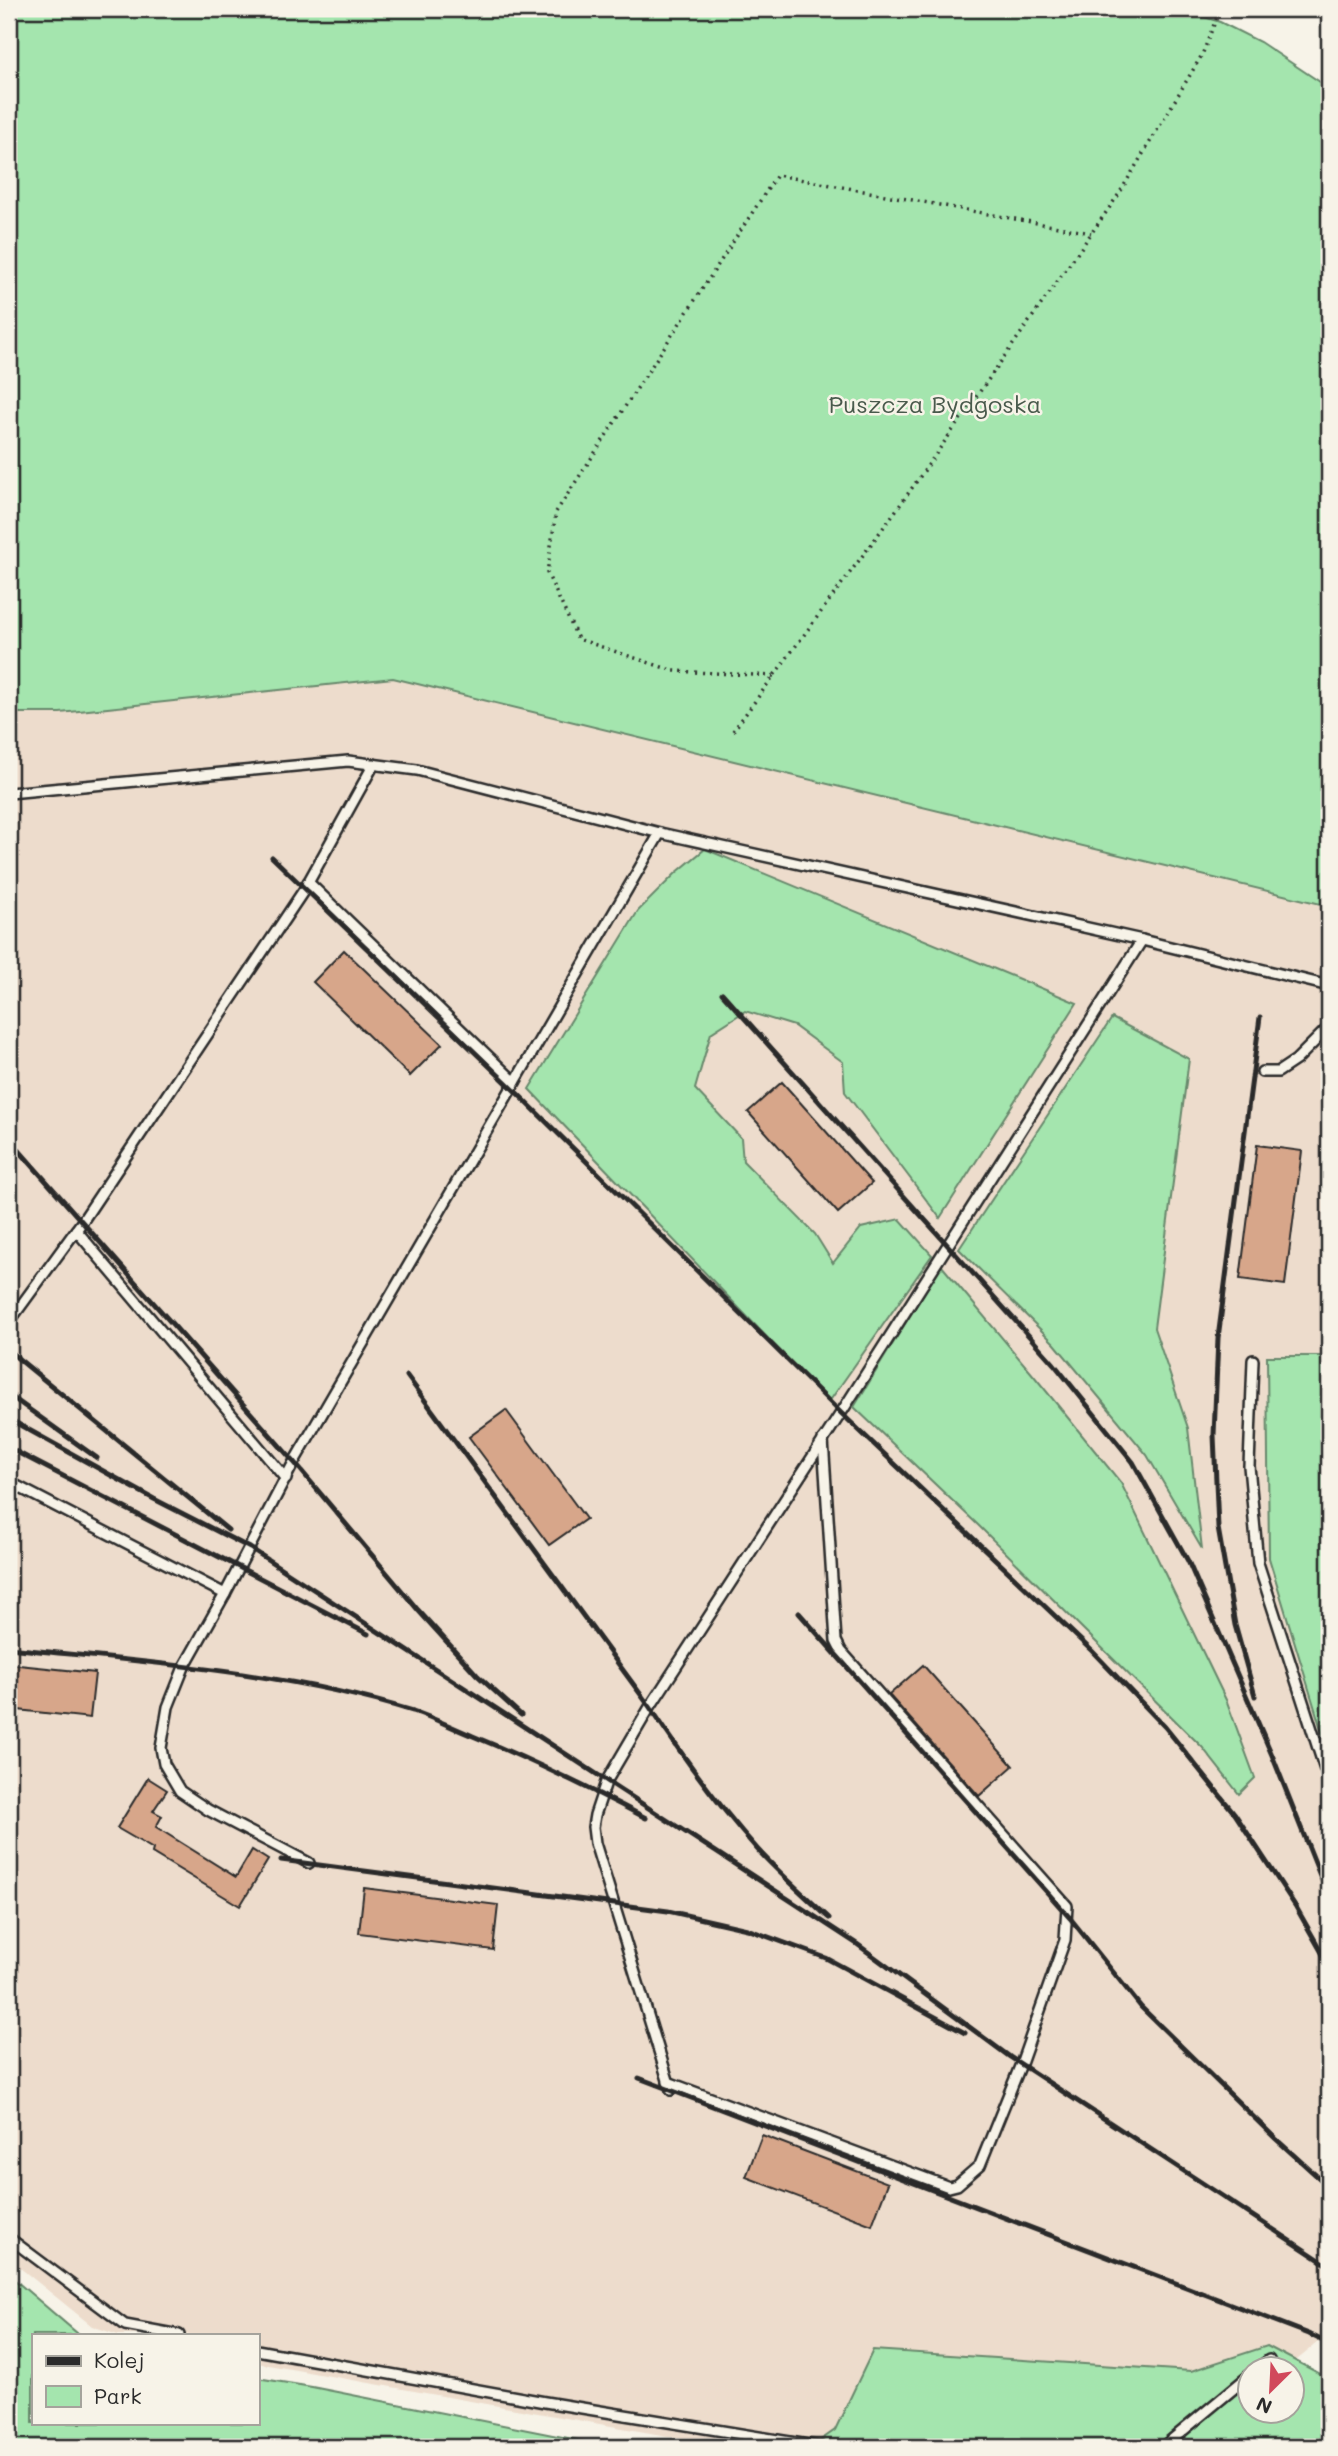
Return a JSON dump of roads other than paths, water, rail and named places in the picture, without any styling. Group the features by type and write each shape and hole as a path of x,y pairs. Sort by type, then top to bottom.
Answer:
{"lane":[{"path":"9,793 348,761 417,770 660,834 1143,940 1329,986"},
{"path":"9,1322 76,1230 309,882 374,764"},
{"path":"309,1863 193,1802 180,1791 164,1763 161,1748 167,1707 184,1667 286,1479 660,834"},
{"path":"309,882 515,1082"},
{"path":"823,1440 836,1641 850,1661 1067,1906 1065,1940 1021,2064 981,2165 957,2185 949,2187 670,2086 595,1843 593,1827 606,1782 650,1707 1143,940"},
{"path":"1262,1072 1278,1072 1296,1060 1329,1027"},
{"path":"76,1230 286,1479"},
{"path":"1253,1360 1249,1466 1258,1563 1329,1782"},
{"path":"9,1482 225,1594"},
{"path":"9,2238 125,2325 174,2334"},
{"path":"259,2350 558,2404 821,2447"},
{"path":"1163,2447 1236,2387"}],"railway":[{"path":"272,857 512,1088 841,1413 1092,1651 1165,1727 1235,1814 1296,1907 1329,1965"},
{"path":"722,993 1054,1364 1133,1462 1188,1561 1272,1755 1329,1898"},
{"path":"1255,1696 1235,1625 1218,1528 1214,1435 1218,1338 1260,1017"},
{"path":"9,1139 294,1462 418,1610 477,1675 521,1715"},
{"path":"9,1351 228,1530"},
{"path":"407,1376 715,1798 766,1859 829,1918"},
{"path":"9,1395 97,1458"},
{"path":"9,1419 154,1499 250,1548 857,1944 1010,2057 1329,2266"},
{"path":"9,1448 368,1634"},
{"path":"799,1613 1070,1918 1141,2007 1329,2187"},
{"path":"9,1648 264,1677 364,1697 436,1720 582,1785 646,1818"},
{"path":"281,1860 668,1911 747,1929 826,1958 965,2033"},
{"path":"639,2078 1309,2334 1329,2344"}],"park label":[{"name":"Puszcza Bydgoska","path":"935,403"}]}
